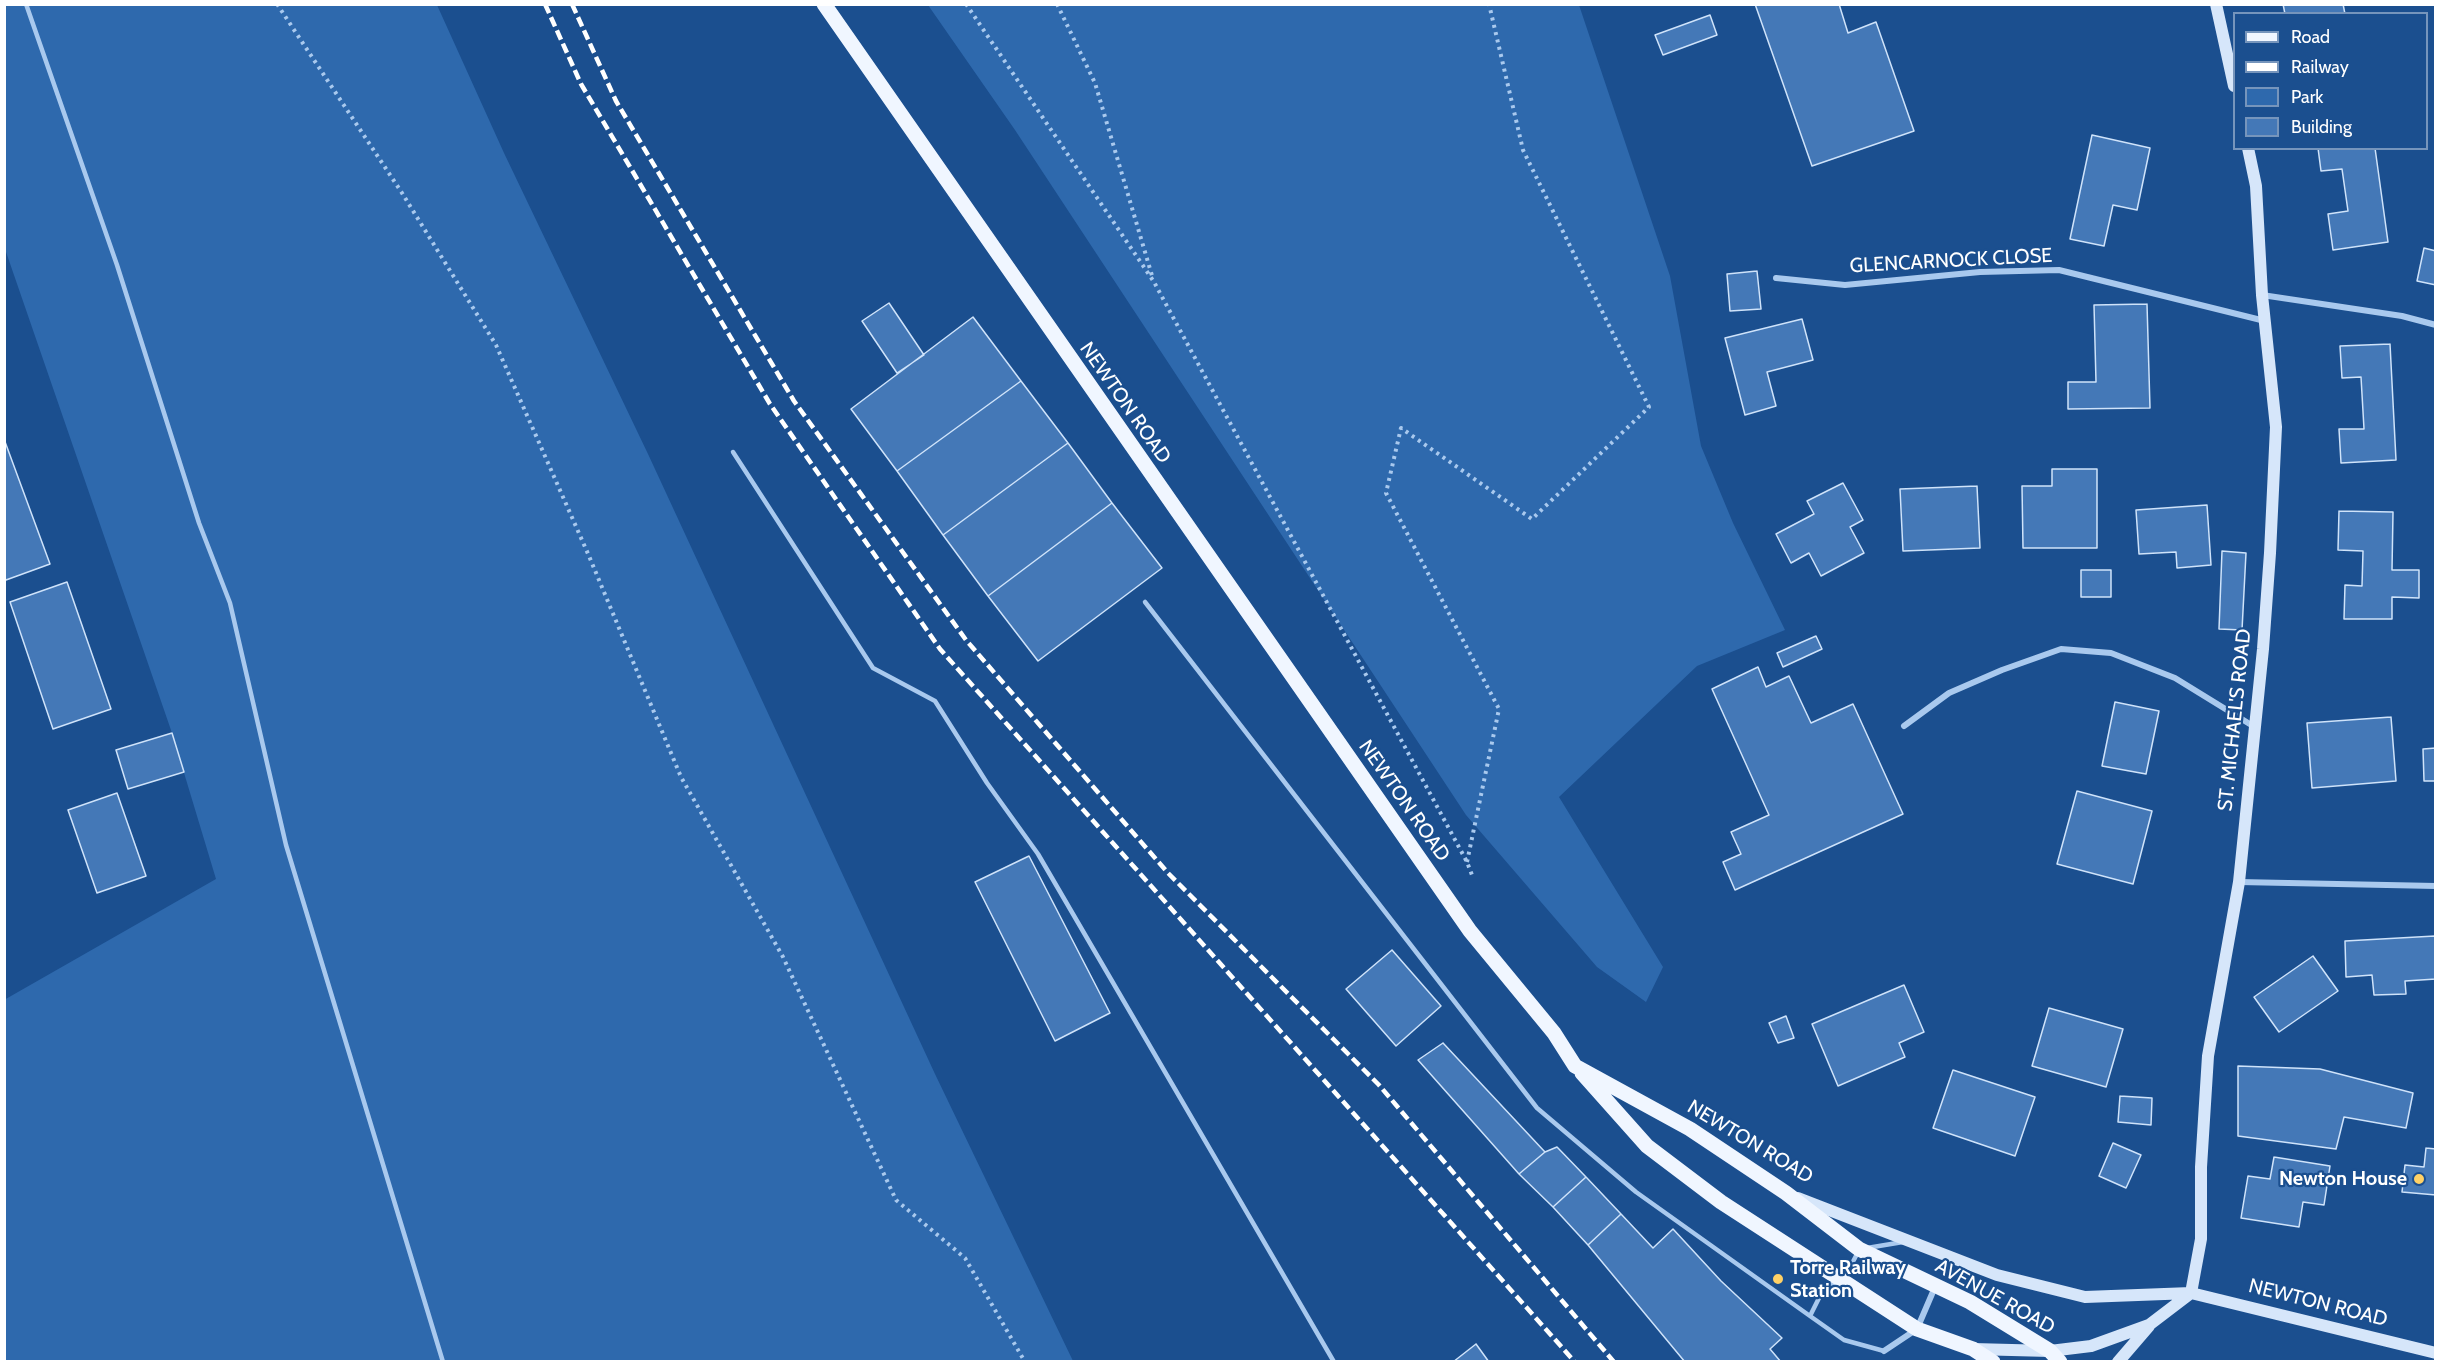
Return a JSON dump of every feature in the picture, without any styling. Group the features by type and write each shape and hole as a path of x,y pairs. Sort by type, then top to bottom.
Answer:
{"main road":[{"name":"NEWTON ROAD","path":"825,4 1470,931 1554,1033 1575,1066 1690,1129 1786,1193"},
{"path":"1575,1066 1647,1146 1721,1202 1842,1283 1917,1329 1973,1349 1993,1362"},
{"name":"AVENUE ROAD","path":"1786,1193 1859,1249 1970,1302 2055,1356"}],"street":[{"path":"2216,4 2233,77"},
{"name":"ST. MICHAEL'S ROAD","path":"2191,1293 2201,1239 2201,1167 2208,1056 2239,882 2253,726 2263,649 2276,427 2262,295 2256,186 2248,150"},
{"name":"GLENCARNOCK CLOSE","path":"1776,278 1845,285 1980,272 2059,270 2265,321"},
{"path":"2262,295 2402,316 2436,325"},
{"path":"1904,726 1949,693 2002,669 2061,649 2111,652 2175,678 2253,726"},
{"path":"2239,882 2436,886"},
{"name":"NEWTON ROAD","path":"1786,1193 1997,1275 2085,1297 2191,1293 2436,1353"},
{"path":"1884,1351 1917,1329 1935,1287"},
{"path":"2118,1362 2149,1325 2191,1293"},
{"path":"1973,1349 2055,1356 2149,1325"}],"lane":[{"path":"26,4 117,265 199,523 230,603 286,845 443,1362"},
{"path":"733,452 873,668 934,700 987,783 1038,854 1334,1362"},
{"path":"1145,602 1537,1108 1636,1192 1844,1341 1884,1351"},
{"path":"1810,1316 1826,1284 1842,1283 1859,1249 1906,1241"}],"path":[{"path":"277,4 402,193 496,345 589,556 681,777 783,957 896,1200 965,1258 1025,1362"},
{"path":"966,4 1154,282 1467,862 1475,885"},
{"path":"1057,4 1095,83 1154,282"},
{"path":"1467,862 1499,709 1386,493 1401,428 1533,519 1649,407 1522,150 1489,4"}],"green space":[{"path":"5,5 437,5 935,1074 1073,1361 5,1361 4,1000 216,879 172,733 5,249"},
{"path":"928,5 1579,5 1670,276 1701,446 1733,523 1785,630 1697,666 1559,797 1663,967 1646,1002 1597,967 1466,815 1015,130"}],"building":[{"path":"1755,4 1839,4 1848,33 1876,22 1914,131 1812,166"},
{"path":"2283,4 2343,4 2345,12 2285,12"},
{"path":"1710,15 1717,35 1663,55 1655,35"},
{"path":"2092,135 2150,148 2137,210 2113,205 2104,246 2070,239"},
{"path":"2318,150 2375,150 2388,242 2333,250 2328,214 2348,211 2342,169 2321,171"},
{"path":"2424,248 2436,251 2436,285 2417,281"},
{"path":"1757,271 1761,309 1730,311 1727,274"},
{"path":"889,303 924,355 897,373 862,321"},
{"path":"2147,304 2150,408 2068,409 2068,382 2096,382 2094,305"},
{"path":"973,317 1021,381 897,471 851,409"},
{"path":"1802,319 1813,360 1767,372 1776,406 1745,415 1725,338"},
{"path":"2390,344 2396,460 2341,463 2339,429 2364,429 2361,377 2342,378 2340,346"},
{"path":"1021,381 1068,443 943,535 897,471"},
{"path":"4,439 50,564 6,580 4,576"},
{"path":"1068,443 1112,503 988,596 943,535"},
{"path":"2052,469 2097,469 2097,548 2023,548 2022,486 2052,486"},
{"path":"1843,483 1863,520 1850,527 1864,553 1821,576 1809,553 1791,563 1776,534 1814,514 1807,501"},
{"path":"1977,486 1980,548 1903,551 1900,489"},
{"path":"1112,503 1162,568 1038,661 988,596"},
{"path":"2207,505 2211,565 2177,568 2176,552 2139,554 2136,510"},
{"path":"2339,511 2393,512 2392,570 2419,570 2419,598 2392,597 2392,619 2344,619 2345,585 2362,586 2363,551 2338,550"},
{"path":"2222,551 2246,553 2242,630 2219,629"},
{"path":"2081,570 2111,570 2111,597 2081,597"},
{"path":"67,582 111,709 53,729 10,602"},
{"path":"1816,636 1822,649 1783,667 1777,653"},
{"path":"1758,667 1766,687 1789,676 1811,723 1853,704 1903,814 1735,890 1723,862 1741,854 1731,832 1769,815 1712,689"},
{"path":"2115,702 2159,711 2146,774 2102,766"},
{"path":"2391,717 2396,781 2312,788 2307,723"},
{"path":"172,733 184,772 128,789 116,750"},
{"path":"2436,748 2436,781 2424,781 2423,749"},
{"path":"2077,791 2152,811 2133,884 2057,864"},
{"path":"117,793 146,876 97,893 68,810"},
{"path":"1029,856 1110,1013 1055,1041 975,882"},
{"path":"2435,936 2436,979 2405,981 2406,994 2374,995 2372,975 2346,977 2345,941"},
{"path":"1392,950 1441,1006 1396,1046 1346,989"},
{"path":"2313,956 2338,991 2279,1032 2254,997"},
{"path":"1904,985 1924,1032 1899,1043 1905,1057 1838,1086 1812,1024"},
{"path":"2049,1008 2123,1029 2106,1087 2032,1066"},
{"path":"1786,1016 1794,1038 1778,1043 1769,1023"},
{"path":"1443,1043 1545,1152 1519,1174 1418,1060"},
{"path":"2238,1066 2320,1069 2413,1093 2406,1128 2344,1117 2336,1149 2238,1136"},
{"path":"1953,1070 2035,1097 2015,1156 1933,1128"},
{"path":"2120,1096 2152,1098 2151,1125 2118,1122"},
{"path":"2113,1143 2141,1155 2126,1188 2099,1176"},
{"path":"1557,1147 1586,1177 1553,1207 1519,1174 1545,1152"},
{"name":"Newton House","path":"2426,1148 2436,1149 2436,1195 2402,1192 2405,1165 2424,1167"},
{"path":"2274,1157 2330,1166 2324,1205 2303,1202 2299,1227 2241,1218 2248,1176 2270,1179"},
{"path":"1586,1177 1621,1214 1588,1245 1553,1207"},
{"path":"1621,1214 1653,1248 1673,1229 1721,1281 1782,1338 1770,1349 1781,1362 1685,1362 1588,1245"},
{"path":"1476,1344 1489,1362 1453,1362"}],"railway":[{"path":"545,4 581,84 770,404 940,649 1575,1362"},
{"path":"572,4 616,101 794,401 966,640 1168,873 1379,1085 1614,1362"}],"place":[{"name":"Newton House","path":"2419,1179"},
{"name":"Torre Railway Station","path":"1778,1279"}]}
